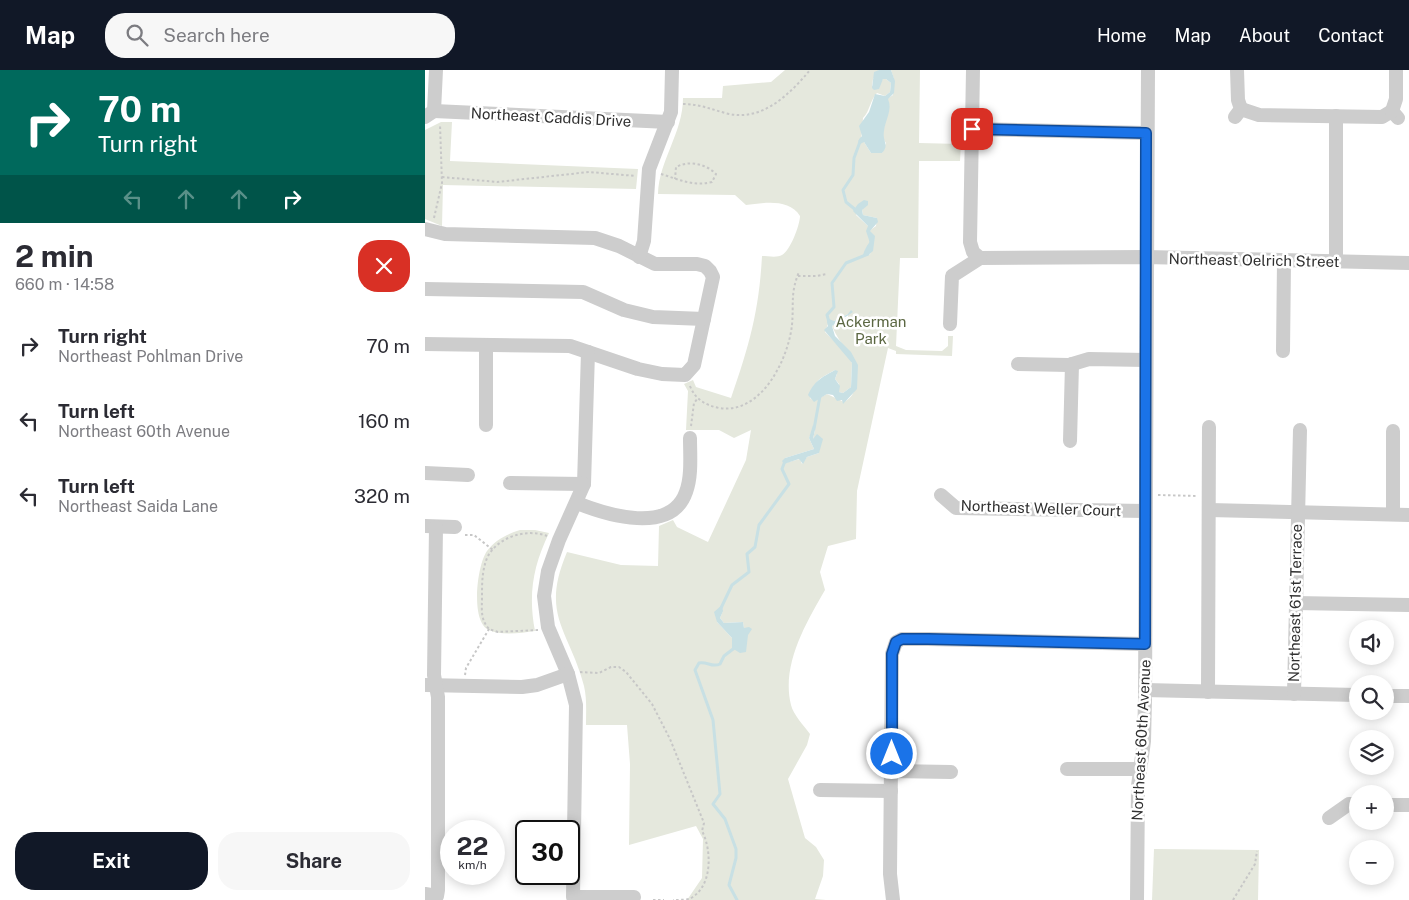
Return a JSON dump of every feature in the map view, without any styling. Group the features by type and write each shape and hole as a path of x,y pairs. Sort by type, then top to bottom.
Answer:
{"street":[{"path":"433,117 436,70"},
{"path":"639,257 644,241 649,169 668,122 671,104 672,70"},
{"path":"950,324 952,276 980,258 973,252 970,242 973,70"},
{"name":"Northeast 60th Avenue","path":"1137,900 1139,769 1144,740 1145,690 1146,133 1148,70"},
{"path":"1237,70 1238,113 1259,116 1382,117 1395,115 1396,70"},
{"path":"1336,116 1336,261"},
{"name":"Northeast Caddis Drive","path":"433,117 668,122"},
{"path":"972,129 1146,133"},
{"path":"425,344 570,346 638,369 670,375 685,375 694,365 712,284 710,271 697,264 655,264 619,246 595,238 445,234 429,226"},
{"name":"Northeast Oelrich Street","path":"980,258 1146,257 1409,263"},
{"path":"1283,351 1284,261"},
{"path":"425,289 583,292 625,310 653,317 705,319"},
{"path":"485,425 486,345"},
{"path":"588,352 584,484 559,540 545,583 545,612 548,627 568,674 576,705 573,897 634,897"},
{"path":"1018,364 1072,364 1089,359 1146,360"},
{"path":"1070,441 1072,364"},
{"path":"1208,692 1209,427"},
{"name":"Northeast 61st Terrace","path":"1294,694 1300,430"},
{"path":"1393,431 1393,514"},
{"path":"577,503 623,518 659,516 673,510 686,493 690,438"},
{"path":"425,473 468,475"},
{"path":"510,483 584,484"},
{"name":"Northeast Weller Court","path":"941,495 955,508 1145,511"},
{"path":"1209,510 1409,515"},
{"path":"431,895 431,527 460,531"},
{"path":"1295,603 1409,605"},
{"path":"893,900 890,874 892,654 896,642 902,639 928,639 1145,644"},
{"path":"431,686 522,687 537,685 568,674"},
{"path":"1145,690 1349,695"},
{"path":"1394,696 1409,696"},
{"path":"1067,769 1139,769"},
{"path":"892,771 951,772"},
{"path":"820,790 891,791"},
{"path":"1329,818 1349,804"},
{"path":"1394,805 1409,805"}],"path":[{"path":"671,104 695,104 727,114 751,115 775,104 810,70"},
{"path":"429,226 441,192 442,177 433,117"},
{"path":"686,163 707,167 716,174 712,182 706,183 688,183 675,179 676,167 686,163"},
{"path":"442,177 497,182 589,172 640,177 640,174"},
{"path":"685,375 692,392 709,405 733,408 745,405 764,391 775,375 789,340 792,326 791,301 799,272"},
{"path":"797,276 827,274"},
{"path":"690,438 691,415 698,398"},
{"path":"1145,495 1209,496"},
{"path":"460,531 474,535 493,550"},
{"path":"548,627 525,632 498,632 489,629 481,617 482,582 484,568 493,550 499,544 516,535 543,534 559,540"},
{"path":"465,675 465,668 489,629"},
{"path":"568,674 583,671 599,673 611,667 619,667 626,672 652,704 670,739 704,823 702,831 709,844 707,875 699,889 689,899 673,900"},
{"path":"1233,900 1255,864 1257,851"},
{"path":"653,900 664,900"}],"green space":[{"name":"Ackerman Park","path":"785,70 879,70 873,79 872,86 879,85 883,79 886,79 891,83 890,92 885,96 877,93 873,99 863,118 861,142 864,142 871,153 882,153 886,143 883,133 889,110 887,99 893,95 894,79 891,70 920,70 919,143 961,144 960,161 919,161 918,258 900,258 896,346 906,350 942,351 948,346 948,336 953,336 952,356 896,354 896,351 888,348 857,491 856,539 828,546 820,572 825,590 803,630 792,660 789,675 791,705 796,716 810,734 807,745 788,779 805,838 816,847 824,860 823,876 815,899 826,900 687,900 702,878 703,839 696,826 629,845 630,764 627,725 586,725 584,686 560,622 556,592 559,574 567,552 621,565 658,566 659,526 673,520 677,527 708,542 746,460 751,430 734,438 719,430 686,430 688,391 684,384 693,380 696,387 731,398 756,312 762,256 778,256 785,253 794,237 800,216 795,210 783,204 746,205 735,195 658,194 662,170 679,123 683,98 722,98 723,86 771,82","holes":["867,201 862,210 863,215 877,218 876,226 869,231 872,235 870,255 865,250 870,243 868,226 856,215","848,314 848,317 832,326 849,355 855,369 855,387 851,396 844,402 827,394 814,401 810,398 818,380 835,370 837,374 835,379 839,384 839,392 843,393 851,387 852,363 847,354 825,332 828,324","814,426 813,439 819,453 807,457 802,464 800,459 785,463 785,458 814,449 809,438","723,611 720,618 724,623 743,622 744,629 732,648 732,638 717,622"]},
{"path":"441,122 452,122 450,161 638,169 636,189 443,185 442,226 425,219 425,130"},
{"path":"520,530 535,530 549,533 539,557 533,581 532,605 535,631 512,634 494,632 483,625 479,616 477,593 480,568 487,551 494,544"},
{"path":"1154,849 1259,850 1258,900 1152,900"}],"water":[{"path":"891,70 895,81 894,93 888,99 890,107 884,134 885,148 882,153 871,153 864,142 860,144 858,141 862,136 859,126 869,112 875,94 885,96 890,92 891,83 886,79 883,79 879,89 874,90 872,88 874,72"},
{"path":"864,200 868,201 868,205 862,210 863,215 877,218 878,222 870,231 875,236 873,251 867,256 863,255 869,242 866,231 868,226 853,211"},
{"path":"851,310 853,312 832,326 835,336 851,352 858,365 857,389 843,404 842,400 837,401 833,395 827,394 814,402 808,395 813,386 822,377 835,370 838,371 835,379 840,386 839,392 843,393 851,387 852,363 824,330 828,326 827,322 829,319 834,321 848,314"},
{"path":"813,425 815,430 813,439 817,434 823,439 819,453 807,457 803,464 799,459 784,464 782,461 785,458 814,449 809,438"},
{"path":"722,605 723,611 720,618 724,623 743,622 744,628 749,627 752,629 748,635 746,652 740,653 732,648 732,638 717,622 714,612"}],"waterway":[{"path":"857,211 846,202 843,190 853,175 854,158 861,139"},
{"path":"829,322 827,315 834,307 832,283 846,263 868,254"},
{"path":"814,429 820,396"},
{"path":"721,608 732,585 749,572 747,554 755,547 759,525 789,484 782,469 785,461"},
{"path":"737,646 724,656 720,664 699,663 695,670 713,720 720,794 713,804 725,819 736,849 736,858 729,885 737,900"}],"route":[{"path":"892,754 892,654 893,646 902,639 1145,644 1146,133 972,129"}]}
